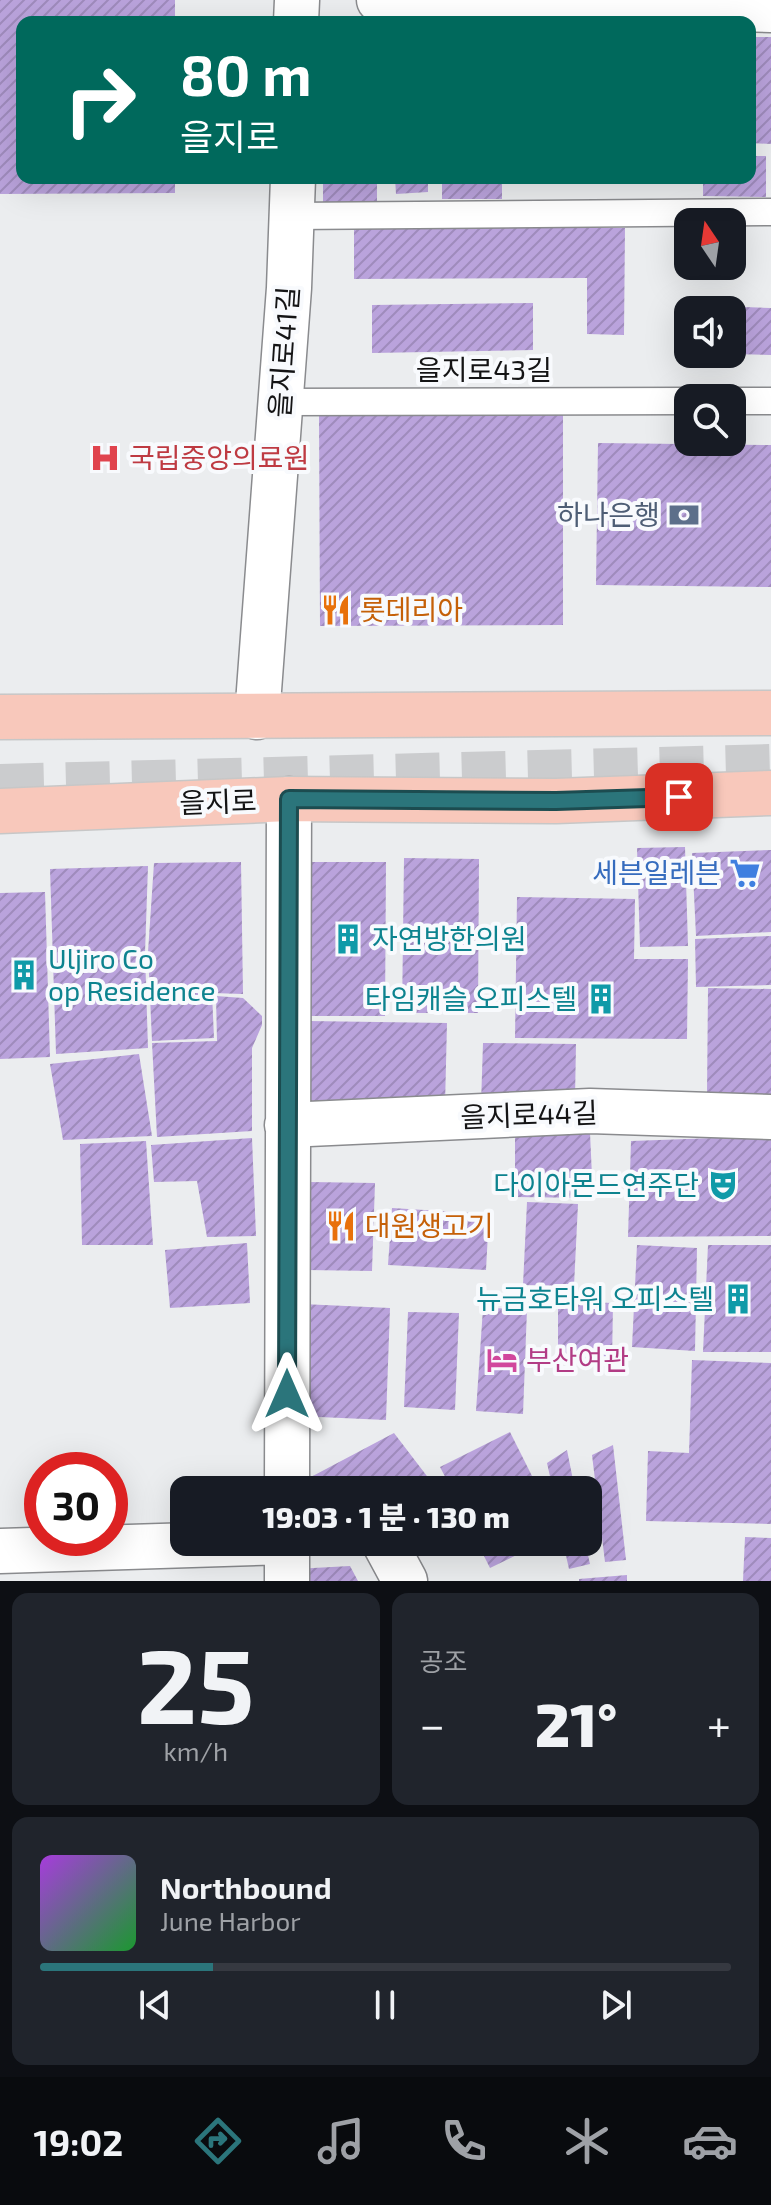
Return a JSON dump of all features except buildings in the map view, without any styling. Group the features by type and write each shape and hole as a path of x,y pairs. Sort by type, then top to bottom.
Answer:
{"main road":[{"path":"0,717 771,713"},
{"name":"을지로","path":"0,811 289,799 556,801 771,793"}],"street":[{"path":"379,0 771,10"},
{"name":"을지로41길","path":"257,717 281,402 292,197"},
{"path":"287,1476 289,799"},
{"name":"을지로44길","path":"287,1125 590,1111 771,1117"},
{"path":"0,1551 170,1546"},
{"path":"287,1556 287,1581"},
{"path":"392,1556 405,1581"}],"lane":[{"path":"292,197 771,212"},
{"name":"을지로43길","path":"281,402 674,401"},
{"path":"746,401 771,401"}],"tunnel":[{"path":"0,786 771,766"}],"place":[{"name":"국립중앙의료원","path":"105,458"},
{"name":"하나은행","path":"684,515"},
{"name":"롯데리아","path":"336,610"},
{"name":"세븐일레븐","path":"745,873"},
{"name":"자연방한의원","path":"348,939"},
{"name":"Uljiro Co op Residence","path":"24,975"},
{"name":"타임캐슬 오피스텔","path":"601,999"},
{"name":"다이아몬드연주단","path":"723,1185"},
{"name":"대원생고기","path":"341,1226"},
{"name":"뉴금호타워 오피스텔","path":"738,1299"},
{"name":"부산여관","path":"502,1360"}],"route":[{"path":"287,1394 289,799 556,801 679,797"}]}
